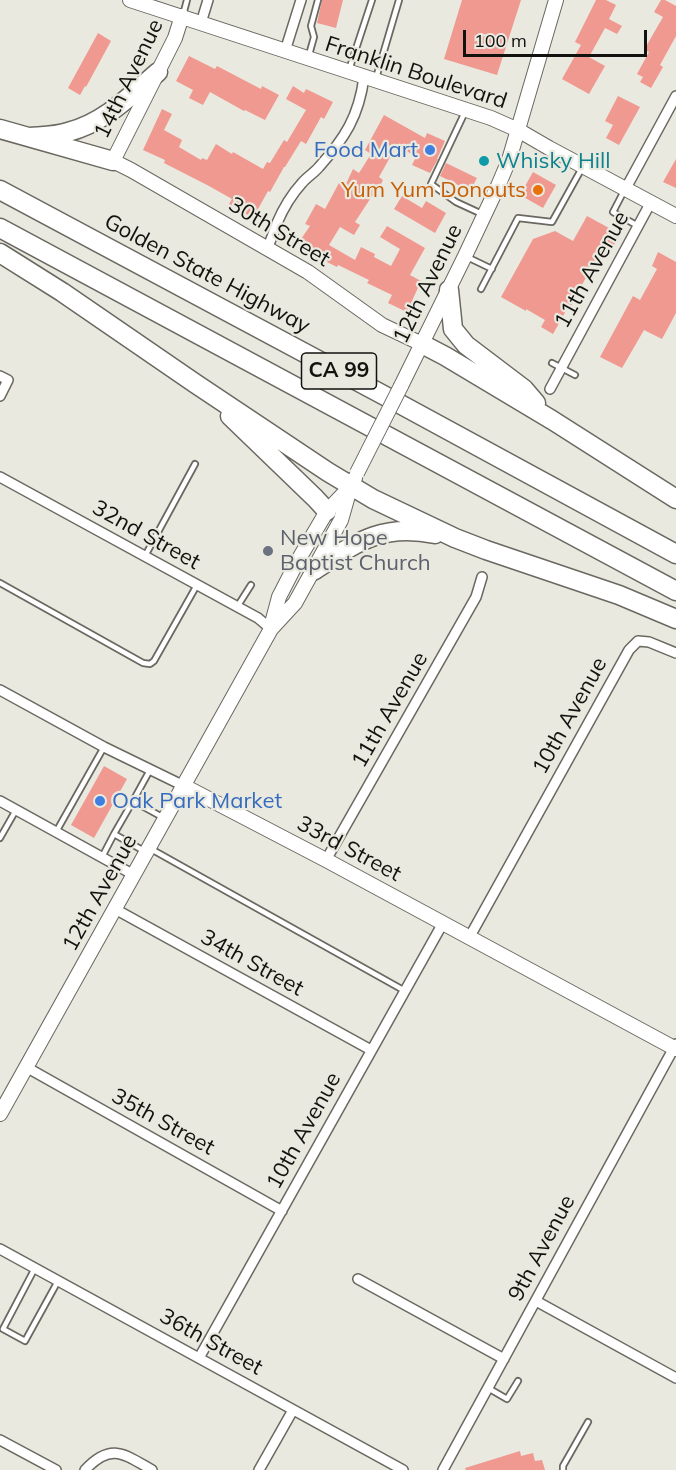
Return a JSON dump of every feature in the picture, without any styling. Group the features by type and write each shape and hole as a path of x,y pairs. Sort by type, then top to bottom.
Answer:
{"highway":[{"path":"30,137 66,133 92,124 113,111 158,72"},
{"path":"0,129 113,160"},
{"name":"Golden State Highway","path":"0,190 676,554"},
{"name":"CA 99","path":"0,228 676,591"},
{"path":"0,253 62,292 328,472 354,479 373,499 455,538 619,595 676,619"},
{"path":"448,290 454,330 466,345 524,389 552,420"},
{"path":"422,344 552,420 676,499"},
{"path":"196,384 327,511"},
{"path":"313,571 352,545 385,533 405,530 455,538"}],"main road":[{"name":"Franklin Boulevard","path":"130,0 491,118 518,130 676,216"},
{"name":"12th Avenue","path":"0,1114 271,629 295,603 341,520 354,479 465,256 509,160 556,0"},
{"name":"14th Avenue","path":"113,160 175,38 182,16"},
{"name":"30th Street","path":"113,160 308,272 382,325 422,344"},
{"name":"12th Avenue","path":"271,629 279,597 297,561 327,511 354,479"},
{"name":"33rd Street","path":"184,786 675,1047"}],"street":[{"path":"201,23 208,0"},
{"path":"285,51 301,0"},
{"path":"267,249 283,213 302,182 317,170 338,146 353,121 370,79"},
{"path":"626,188 676,96"},
{"name":"11th Avenue","path":"550,389 651,202"},
{"path":"0,396 4,378"},
{"name":"32nd Street","path":"0,477 258,618 271,629"},
{"name":"11th Avenue","path":"326,860 476,597 482,577"},
{"name":"10th Avenue","path":"469,938 629,650 638,641 649,642 676,653"},
{"name":"33rd Street","path":"0,690 104,747 184,786"},
{"path":"0,801 134,875"},
{"name":"34th Street","path":"115,909 371,1050"},
{"name":"10th Avenue","path":"199,1358 443,923"},
{"name":"9th Avenue","path":"443,1470 675,1047"},
{"name":"35th Street","path":"26,1067 282,1211"},
{"name":"36th Street","path":"0,1249 403,1470"},
{"path":"358,1279 504,1359"},
{"path":"536,1301 676,1378"},
{"path":"259,1470 293,1410"},
{"path":"0,1440 56,1470"},
{"path":"85,1470 98,1458 116,1453 125,1455 152,1470"}],"lane":[{"path":"182,16 187,0"},
{"path":"308,59 314,38 311,26 318,0"},
{"path":"348,72 372,0"},
{"path":"370,79 399,0"},
{"path":"466,110 431,184 456,202 484,215"},
{"path":"481,289 518,218 552,222 583,166"},
{"path":"626,188 613,212 638,226"},
{"path":"465,256 492,269"},
{"path":"552,363 575,375"},
{"path":"145,556 195,464"},
{"path":"0,583 143,663 150,664 154,661 197,585"},
{"path":"237,607 251,585"},
{"path":"56,832 104,747"},
{"path":"102,857 150,770"},
{"path":"133,801 165,819"},
{"path":"0,838 16,810"},
{"path":"114,834 148,850 405,991"},
{"path":"35,1268 3,1329 25,1341 58,1281"},
{"path":"488,1388 507,1399 518,1381"},
{"path":"563,1470 563,1466 588,1422"}],"building":[{"path":"322,0 343,0 336,28 317,23"},
{"path":"462,0 521,0 497,75 444,59"},
{"path":"596,0 606,0 616,5 609,19 622,26 617,34 605,28 589,57 605,66 589,94 562,79 581,45 575,42"},
{"path":"661,0 676,6 676,36 660,65 663,67 651,88 640,82 643,77 637,74 649,52 644,50 663,17 654,12"},
{"path":"98,33 111,41 80,95 68,88"},
{"path":"189,56 215,69 217,66 261,89 262,86 279,95 265,120 210,92 203,105 189,98 193,90 176,81"},
{"path":"293,86 304,93 306,89 333,102 324,119 321,117 306,144 301,141 253,218 229,204 232,199 164,163 165,160 143,150 162,109 172,114 164,130 182,140 179,147 201,160 202,158 207,160 216,144 263,169 267,162 270,163 284,140 287,142 306,110 286,99"},
{"path":"618,96 640,107 619,145 606,138 613,125 605,121"},
{"path":"384,115 425,138 427,133 445,141 438,159 430,173 412,165 416,157 397,145 379,177 383,180 374,197 372,196 355,222 360,225 354,235 340,227 329,245 355,260 361,247 391,266 400,249 380,237 387,226 425,248 410,275 421,281 407,312 388,303 392,295 367,283 369,280 327,262 303,247 307,242 301,239 310,226 305,224 316,204 325,209 340,181 346,184 353,169 359,173 371,154 365,150"},
{"path":"676,159 676,188 663,182"},
{"path":"446,163 477,178 470,191 440,176"},
{"name":"Yum Yum Donouts","path":"533,172 556,185 543,208 520,195"},
{"path":"402,196 422,208 426,201 446,213 435,233 394,209"},
{"path":"587,216 620,234 607,258 598,254 569,310 567,309 553,334 541,327 545,320 501,297 533,239 555,231 573,241"},
{"path":"658,252 676,262 676,313 662,339 644,330 622,368 600,357 633,296 640,300 657,269 652,266"},
{"path":"104,766 127,779 94,838 71,825"},
{"path":"520,1451 521,1456 533,1453 535,1461 542,1460 545,1470 466,1470 465,1468"}],"place":[{"name":"Food Mart","path":"430,150"},
{"name":"Whisky Hill","path":"484,161"},
{"name":"Yum Yum Donouts","path":"538,190"},
{"name":"New Hope Baptist Church","path":"268,551"},
{"name":"Oak Park Market","path":"100,801"}]}
